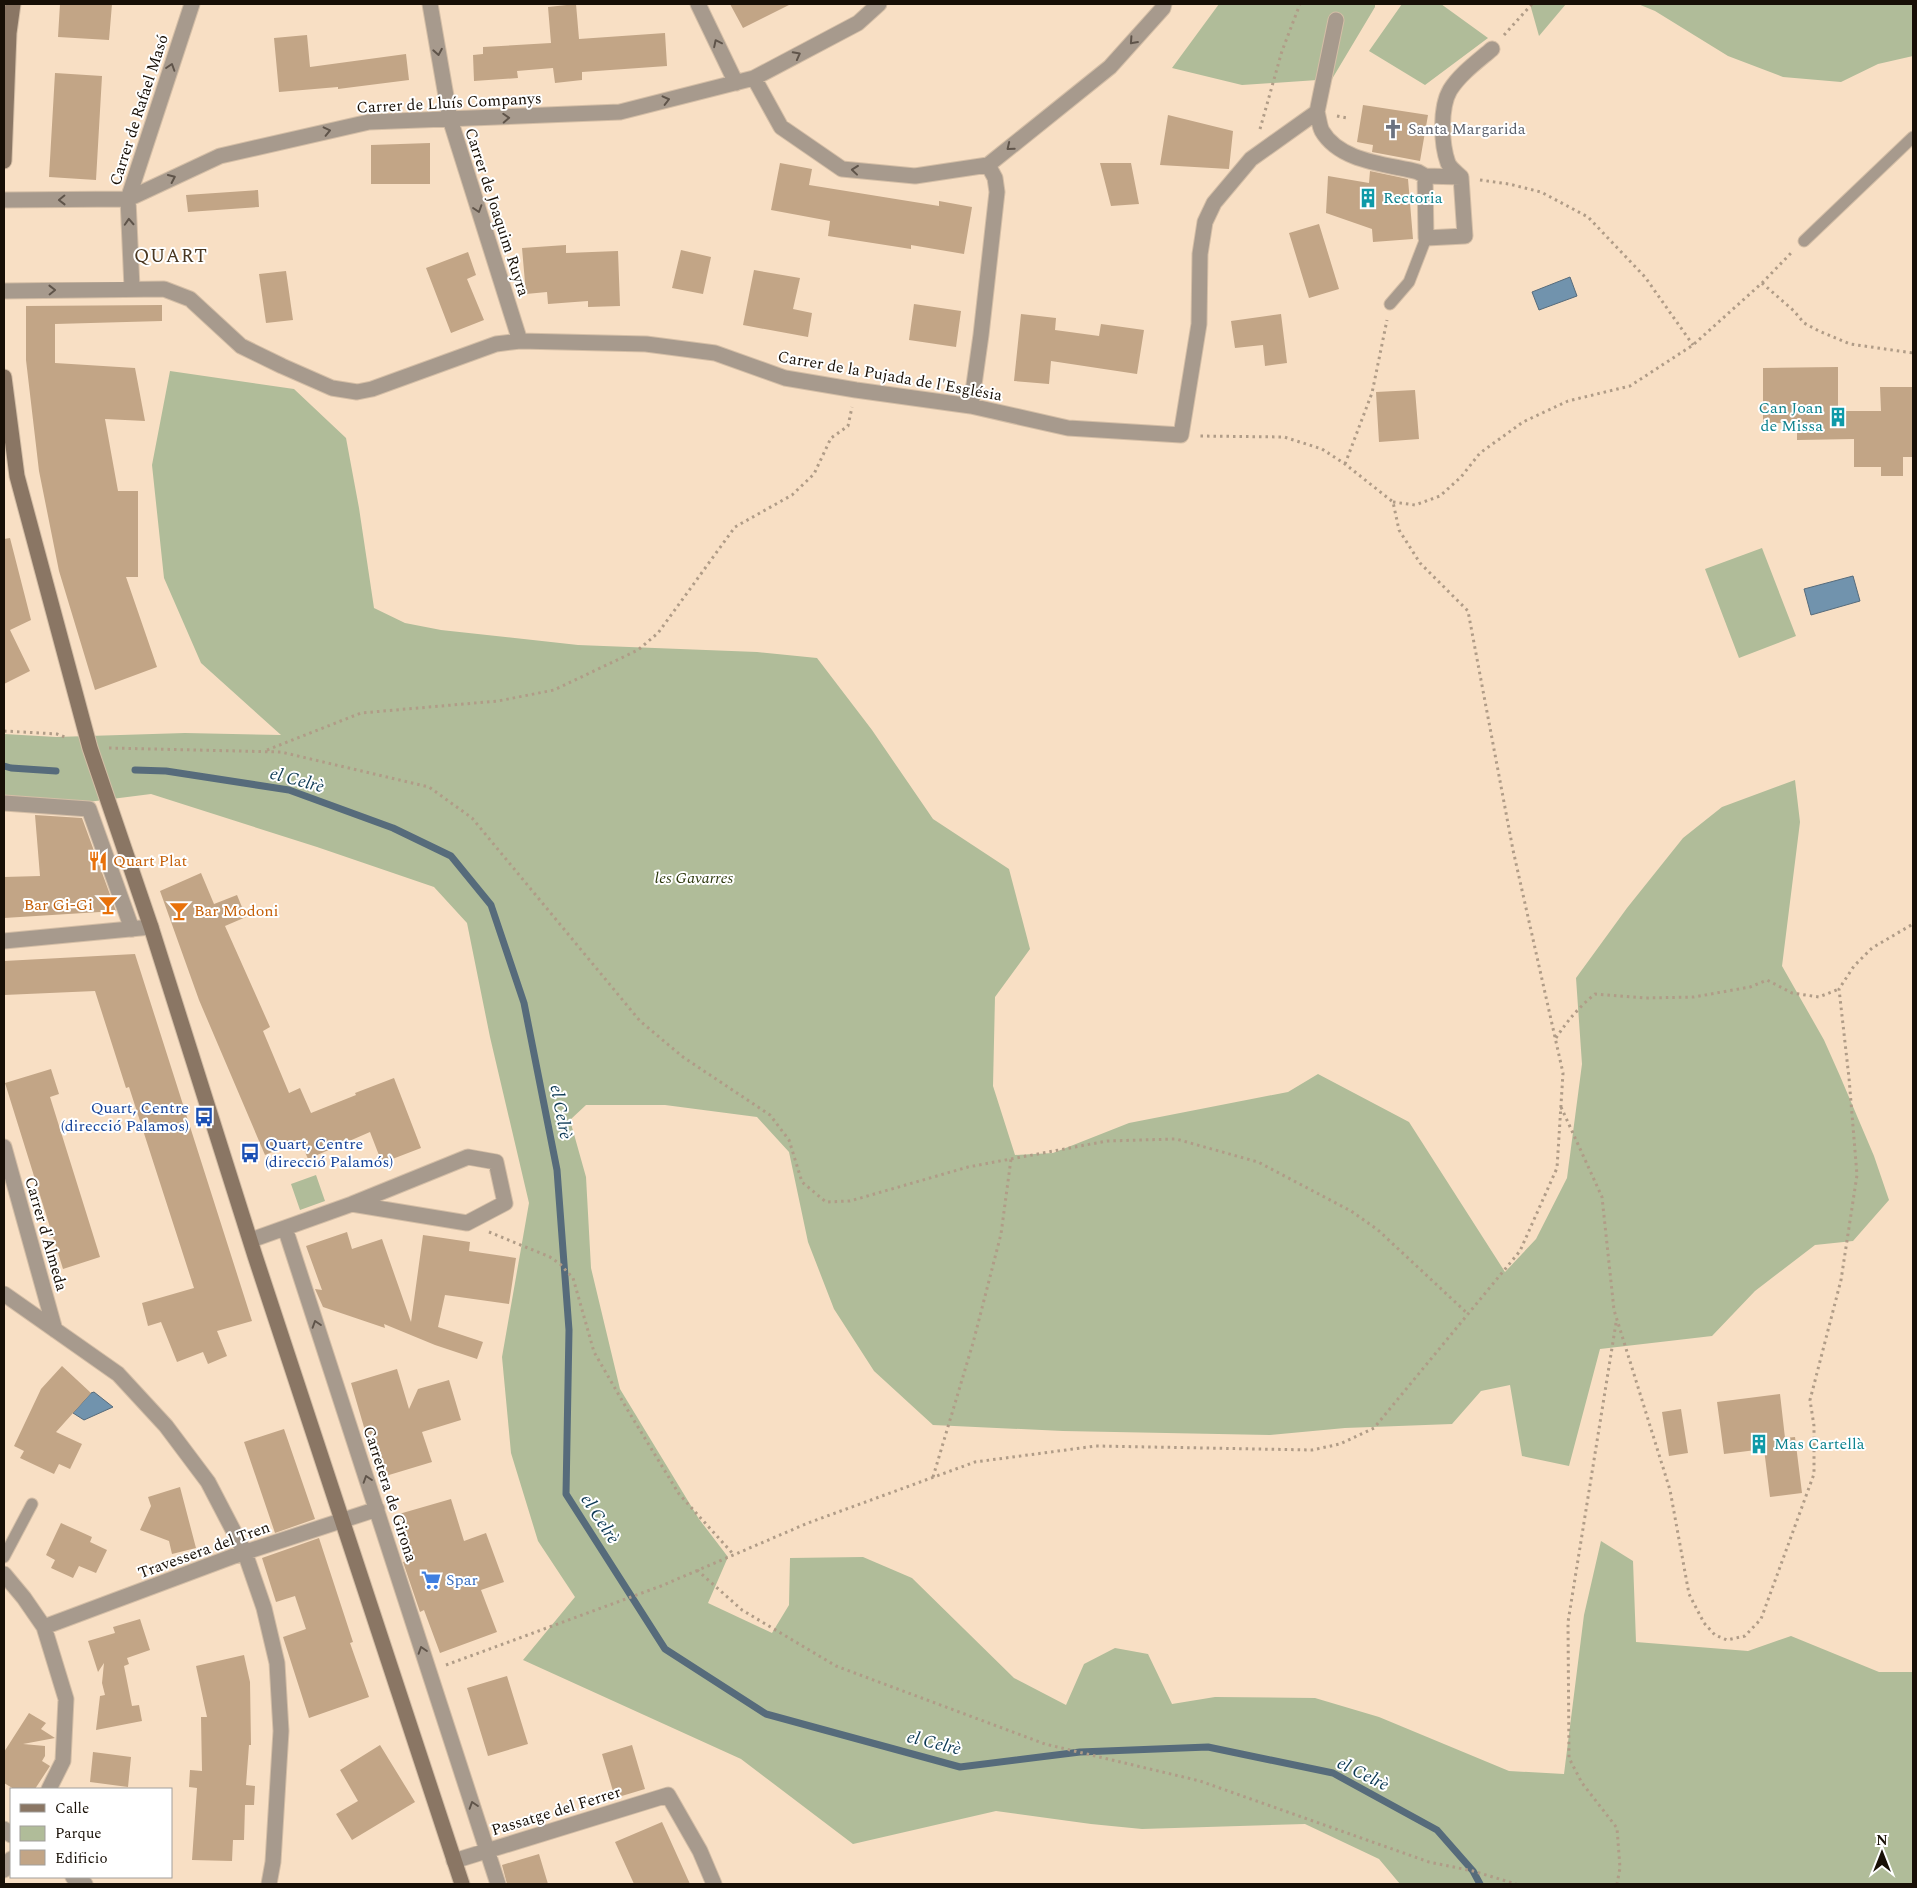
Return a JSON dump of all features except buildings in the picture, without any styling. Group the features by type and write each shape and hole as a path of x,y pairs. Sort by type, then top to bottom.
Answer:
{"main road":[{"path":"4,161 9,33 13,4"},
{"path":"4,377 18,476 90,748 151,927 250,1240 462,1884"}],"street":[{"name":"Carrer de Rafael Masó","path":"132,288 128,199 192,4"},
{"name":"Carrer de Joaquim Ruyra","path":"430,4 450,120 520,341"},
{"path":"698,4 736,83"},
{"name":"Carrer de Lluís Companys","path":"4,200 128,199 220,156 369,122 620,112 754,78 858,23 879,4"},
{"path":"754,78 781,127 842,169 915,176 988,164 1110,67 1163,8 1164,4"},
{"path":"1336,20 1317,112 1321,130 1332,144 1353,156 1418,172 1424,176 1461,177"},
{"path":"1424,176 1426,238 1465,236 1461,177 1448,164 1442,132 1444,104 1450,90 1460,78 1492,49"},
{"path":"1181,435 1199,324 1200,254 1205,222 1214,203 1255,157 1317,112"},
{"path":"971,406 982,335 997,192 995,178 988,164"},
{"name":"Carrer de la Pujada de l'Església","path":"4,291 164,289 190,299 241,346 332,388 357,392 372,389 496,344 520,341 646,344 715,353 784,378 971,406 1068,428 1181,435"},
{"path":"4,803 89,809 132,929"},
{"path":"4,941 151,927"},
{"name":"Carrer d'Almeda","path":"4,1147 55,1330"},
{"path":"250,1240 352,1204 468,1157 496,1162 505,1203 467,1223 352,1204"},
{"name":"Carretera de Girona","path":"285,1228 498,1884"},
{"path":"4,1294 118,1374 166,1426 208,1482 245,1553 264,1608 277,1664 281,1731 273,1862 269,1884"},
{"name":"Travessera del Tren","path":"44,1627 245,1553 376,1509"},
{"path":"4,1574 24,1598 44,1627 66,1699 63,1762 50,1788"},
{"name":"Passatge del Ferrer","path":"454,1860 668,1795 700,1851 714,1884"}],"lane":[{"path":"1804,240 1913,137"},
{"path":"1390,304 1409,282 1426,238"},
{"path":"4,1557 32,1504"}],"path":[{"path":"1255,157 1260,131 1282,50 1300,4"},
{"path":"1492,49 1532,4"},
{"path":"1461,177 1509,184 1541,192 1588,217 1645,277 1694,345"},
{"path":"1181,435 1284,437 1322,449 1345,464 1393,502 1415,505 1440,496 1461,477 1480,453 1523,422 1568,402 1630,386 1694,345 1762,283 1804,240"},
{"path":"1762,283 1794,310 1804,323 1827,335 1850,344 1913,352"},
{"path":"1345,464 1372,392 1390,304"},
{"path":"264,751 361,713 498,701 554,690 638,650 658,633 735,527 792,495 814,474 831,438 848,426 856,390"},
{"path":"429,1671 653,1588 808,1523 975,1462 1096,1446 1312,1450 1340,1444 1374,1428 1520,1252 1558,1168 1563,1073 1513,850 1468,611 1420,563 1399,530 1393,502"},
{"path":"4,731 57,734 90,748 281,752 429,787 472,818 640,1021 683,1057 770,1115 789,1140 802,1182 826,1202 850,1201 968,1166 1107,1141 1176,1139 1258,1162 1351,1211 1378,1230 1468,1314"},
{"path":"1556,1038 1572,1016 1595,994 1644,998 1694,997 1750,987 1767,980 1792,993 1819,997 1839,988 1854,966 1872,948 1913,924"},
{"path":"1561,1106 1602,1198 1614,1310 1670,1490 1689,1594 1704,1623 1715,1635 1727,1640 1745,1636 1761,1619 1814,1474 1814,1426 1810,1400 1841,1280 1857,1176 1839,988"},
{"path":"933,1478 973,1343 1001,1234 1011,1159"},
{"path":"467,1223 529,1247 560,1264 573,1278 594,1352 627,1409 679,1494 710,1525 734,1555"},
{"path":"1617,1320 1568,1622 1569,1758 1582,1783 1617,1828 1620,1868 1617,1884"},
{"path":"697,1570 742,1610 836,1666 1045,1744 1200,1781 1429,1862 1473,1871 1516,1884"}],"green space":[{"path":"1219,4 1375,4 1375,7 1332,79 1242,85 1172,68"},
{"path":"1402,4 1441,4 1488,38 1425,85 1369,51"},
{"path":"1530,4 1566,4 1539,36"},
{"path":"1638,4 1913,4 1913,56 1878,64 1841,82 1783,77 1728,56 1655,11"},
{"name":"les Gavarres","path":"170,371 294,389 346,438 374,608 405,623 441,630 578,645 757,652 817,658 872,730 933,819 1009,869 1030,949 995,997 993,1086 1015,1155 1053,1153 1129,1123 1288,1092 1318,1074 1409,1122 1505,1272 1536,1239 1567,1178 1582,1064 1576,978 1627,908 1683,838 1722,807 1795,780 1800,822 1782,966 1824,1040 1874,1156 1889,1200 1853,1241 1815,1245 1755,1291 1712,1336 1600,1349 1569,1466 1522,1456 1510,1385 1481,1391 1452,1424 1345,1428 1270,1435 1063,1431 933,1425 874,1371 834,1309 808,1242 789,1152 757,1117 665,1105 586,1105 570,1120 586,1177 591,1268 620,1389 699,1519 728,1557 708,1603 772,1633 789,1605 790,1558 863,1557 912,1578 1014,1678 1066,1705 1084,1664 1115,1648 1148,1654 1172,1704 1215,1697 1315,1698 1379,1717 1509,1771 1564,1774 1584,1615 1601,1541 1633,1561 1636,1642 1748,1651 1791,1636 1879,1672 1913,1672 1913,1884 1400,1884 1379,1859 1305,1824 1142,1829 996,1811 853,1844 741,1759 523,1660 575,1597 538,1541 511,1453 502,1357 529,1203 490,1037 467,923 434,887 151,794 80,803 4,796 4,734 56,737 185,733 281,735 201,663 164,578 152,465"},
{"path":"1762,548 1796,636 1739,658 1705,569"},
{"path":"316,1175 325,1201 300,1210 291,1184"}],"water":[{"path":"1570,277 1577,296 1539,310 1532,292"},
{"path":"1853,576 1860,601 1811,615 1804,589"},
{"path":"94,1392 113,1407 84,1420 73,1413"}],"waterway":[{"name":"el Celrè","path":"4,766 56,771"},
{"name":"el Celrè","path":"135,770 166,771 289,790 393,828 451,856 491,905 524,1003 557,1170 569,1330 566,1494 665,1649 766,1714 960,1767 1080,1752 1208,1747 1333,1773 1437,1830 1473,1871 1480,1884"}],"place":[{"name":"Santa Margarida","path":"1393,129"},
{"name":"Rectoria","path":"1368,198"},
{"name":"Can Joan de Missa","path":"1838,417"},
{"name":"Quart Plat","path":"98,861"},
{"name":"Bar Gi-Gi","path":"108,905"},
{"name":"Bar Modoni","path":"179,911"},
{"name":"Quart, Centre (direcció Palamos)","path":"204,1117"},
{"name":"Quart, Centre (direcció Palamós)","path":"250,1153"},
{"name":"Mas Cartellà","path":"1759,1444"},
{"name":"Spar","path":"431,1580"}],"district":[{"name":"QUART","path":"171,256"}]}
